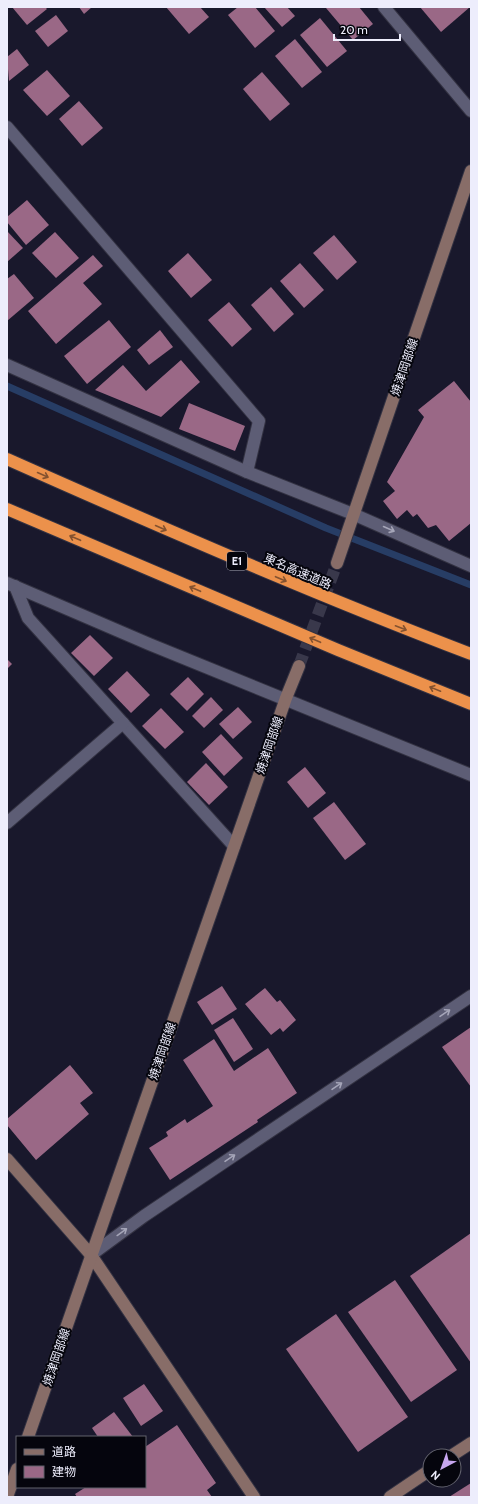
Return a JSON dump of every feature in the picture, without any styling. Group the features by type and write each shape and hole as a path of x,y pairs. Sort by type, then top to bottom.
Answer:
{"highway":[{"name":"東名高速道路","path":"7,458 205,547 356,611 471,654"},
{"path":"7,509 330,647 471,704"}],"main road":[{"name":"焼津岡部線","path":"337,563 471,171"},
{"name":"焼津岡部線","path":"28,1436 286,698 299,666"},
{"path":"7,1159 91,1255 254,1497"},
{"path":"462,1449 471,1443"},
{"path":"7,1497 16,1472"},
{"path":"390,1497 422,1475"}],"street":[{"path":"384,7 471,111"},
{"path":"7,127 259,421 247,472"},
{"path":"7,365 247,472 353,514 471,566"},
{"path":"11,584 149,644 286,698 471,775"},
{"path":"11,584 28,618 234,846"},
{"path":"7,823 123,723"},
{"path":"91,1255 144,1216 471,996"}],"building":[{"path":"12,7 45,7 47,9 27,25"},
{"path":"79,7 92,7 84,14"},
{"path":"166,7 200,7 209,17 189,34"},
{"path":"238,7 255,7 275,31 255,48 228,15"},
{"path":"264,7 287,7 295,16 282,27"},
{"path":"359,7 373,24 353,40 326,8"},
{"path":"420,7 470,7 441,32"},
{"path":"56,15 68,31 48,47 35,31"},
{"path":"320,18 347,51 327,67 300,35"},
{"path":"295,39 322,72 302,88 275,56"},
{"path":"17,49 29,65 9,81 7,57"},
{"path":"47,70 70,96 47,116 23,90"},
{"path":"262,72 290,104 270,121 243,89"},
{"path":"79,101 103,128 82,146 59,119"},
{"path":"27,200 49,225 26,245 7,222 7,217"},
{"path":"7,231 23,248 7,262"},
{"path":"55,232 79,258 56,278 32,253"},
{"path":"334,235 357,262 337,280 313,253"},
{"path":"188,253 212,280 191,298 168,271"},
{"path":"93,255 103,266 83,283 102,304 56,344 28,311"},
{"path":"300,263 324,290 304,308 280,281"},
{"path":"14,274 34,298 7,321 7,279"},
{"path":"271,287 294,314 274,332 251,305"},
{"path":"229,302 252,329 232,347 208,320"},
{"path":"109,320 131,347 87,384 64,356"},
{"path":"160,330 173,347 149,365 137,350"},
{"path":"181,360 200,382 161,417 95,390 123,365 146,391"},
{"path":"454,381 471,402 471,523 449,541 436,525 428,528 417,514 413,517 407,510 397,519 383,501 395,491 387,482 424,417 418,410"},
{"path":"189,403 245,426 235,451 179,429"},
{"path":"90,635 113,658 94,676 71,653"},
{"path":"7,659 12,664 7,669"},
{"path":"127,671 150,695 131,713 108,689"},
{"path":"188,677 204,694 187,711 170,694"},
{"path":"211,697 223,710 204,728 192,716"},
{"path":"238,707 252,722 233,739 219,724"},
{"path":"161,708 184,732 165,749 142,726"},
{"path":"221,734 243,758 224,776 202,752"},
{"path":"206,763 228,787 209,805 187,782"},
{"path":"305,767 326,793 308,808 287,782"},
{"path":"334,802 366,844 345,860 313,818"},
{"path":"222,986 237,1009 212,1025 197,1002"},
{"path":"265,988 277,1002 280,1000 296,1020 283,1032 280,1028 271,1035 245,1004"},
{"path":"233,1018 253,1049 234,1062 214,1030"},
{"path":"471,1027 471,1087 442,1047"},
{"path":"214,1039 234,1071 268,1048 297,1093 257,1120 258,1122 170,1180 149,1148 168,1136 166,1132 185,1119 187,1123 213,1106 183,1060"},
{"path":"70,1065 93,1093 80,1103 89,1114 36,1160 7,1125 7,1119"},
{"path":"471,1233 471,1363 410,1276"},
{"path":"395,1280 457,1370 411,1402 348,1312"},
{"path":"336,1314 408,1417 358,1452 286,1349"},
{"path":"144,1384 163,1411 141,1426 123,1398"},
{"path":"114,1412 132,1436 97,1436 92,1428"},
{"path":"177,1425 216,1483 207,1490 212,1497 77,1497 75,1494 84,1488 146,1488 146,1446"},
{"path":"471,1483 471,1497 449,1497"}],"waterway":[{"path":"7,386 326,528 471,585"}],"tunnel":[{"path":"299,666 337,563"}]}
